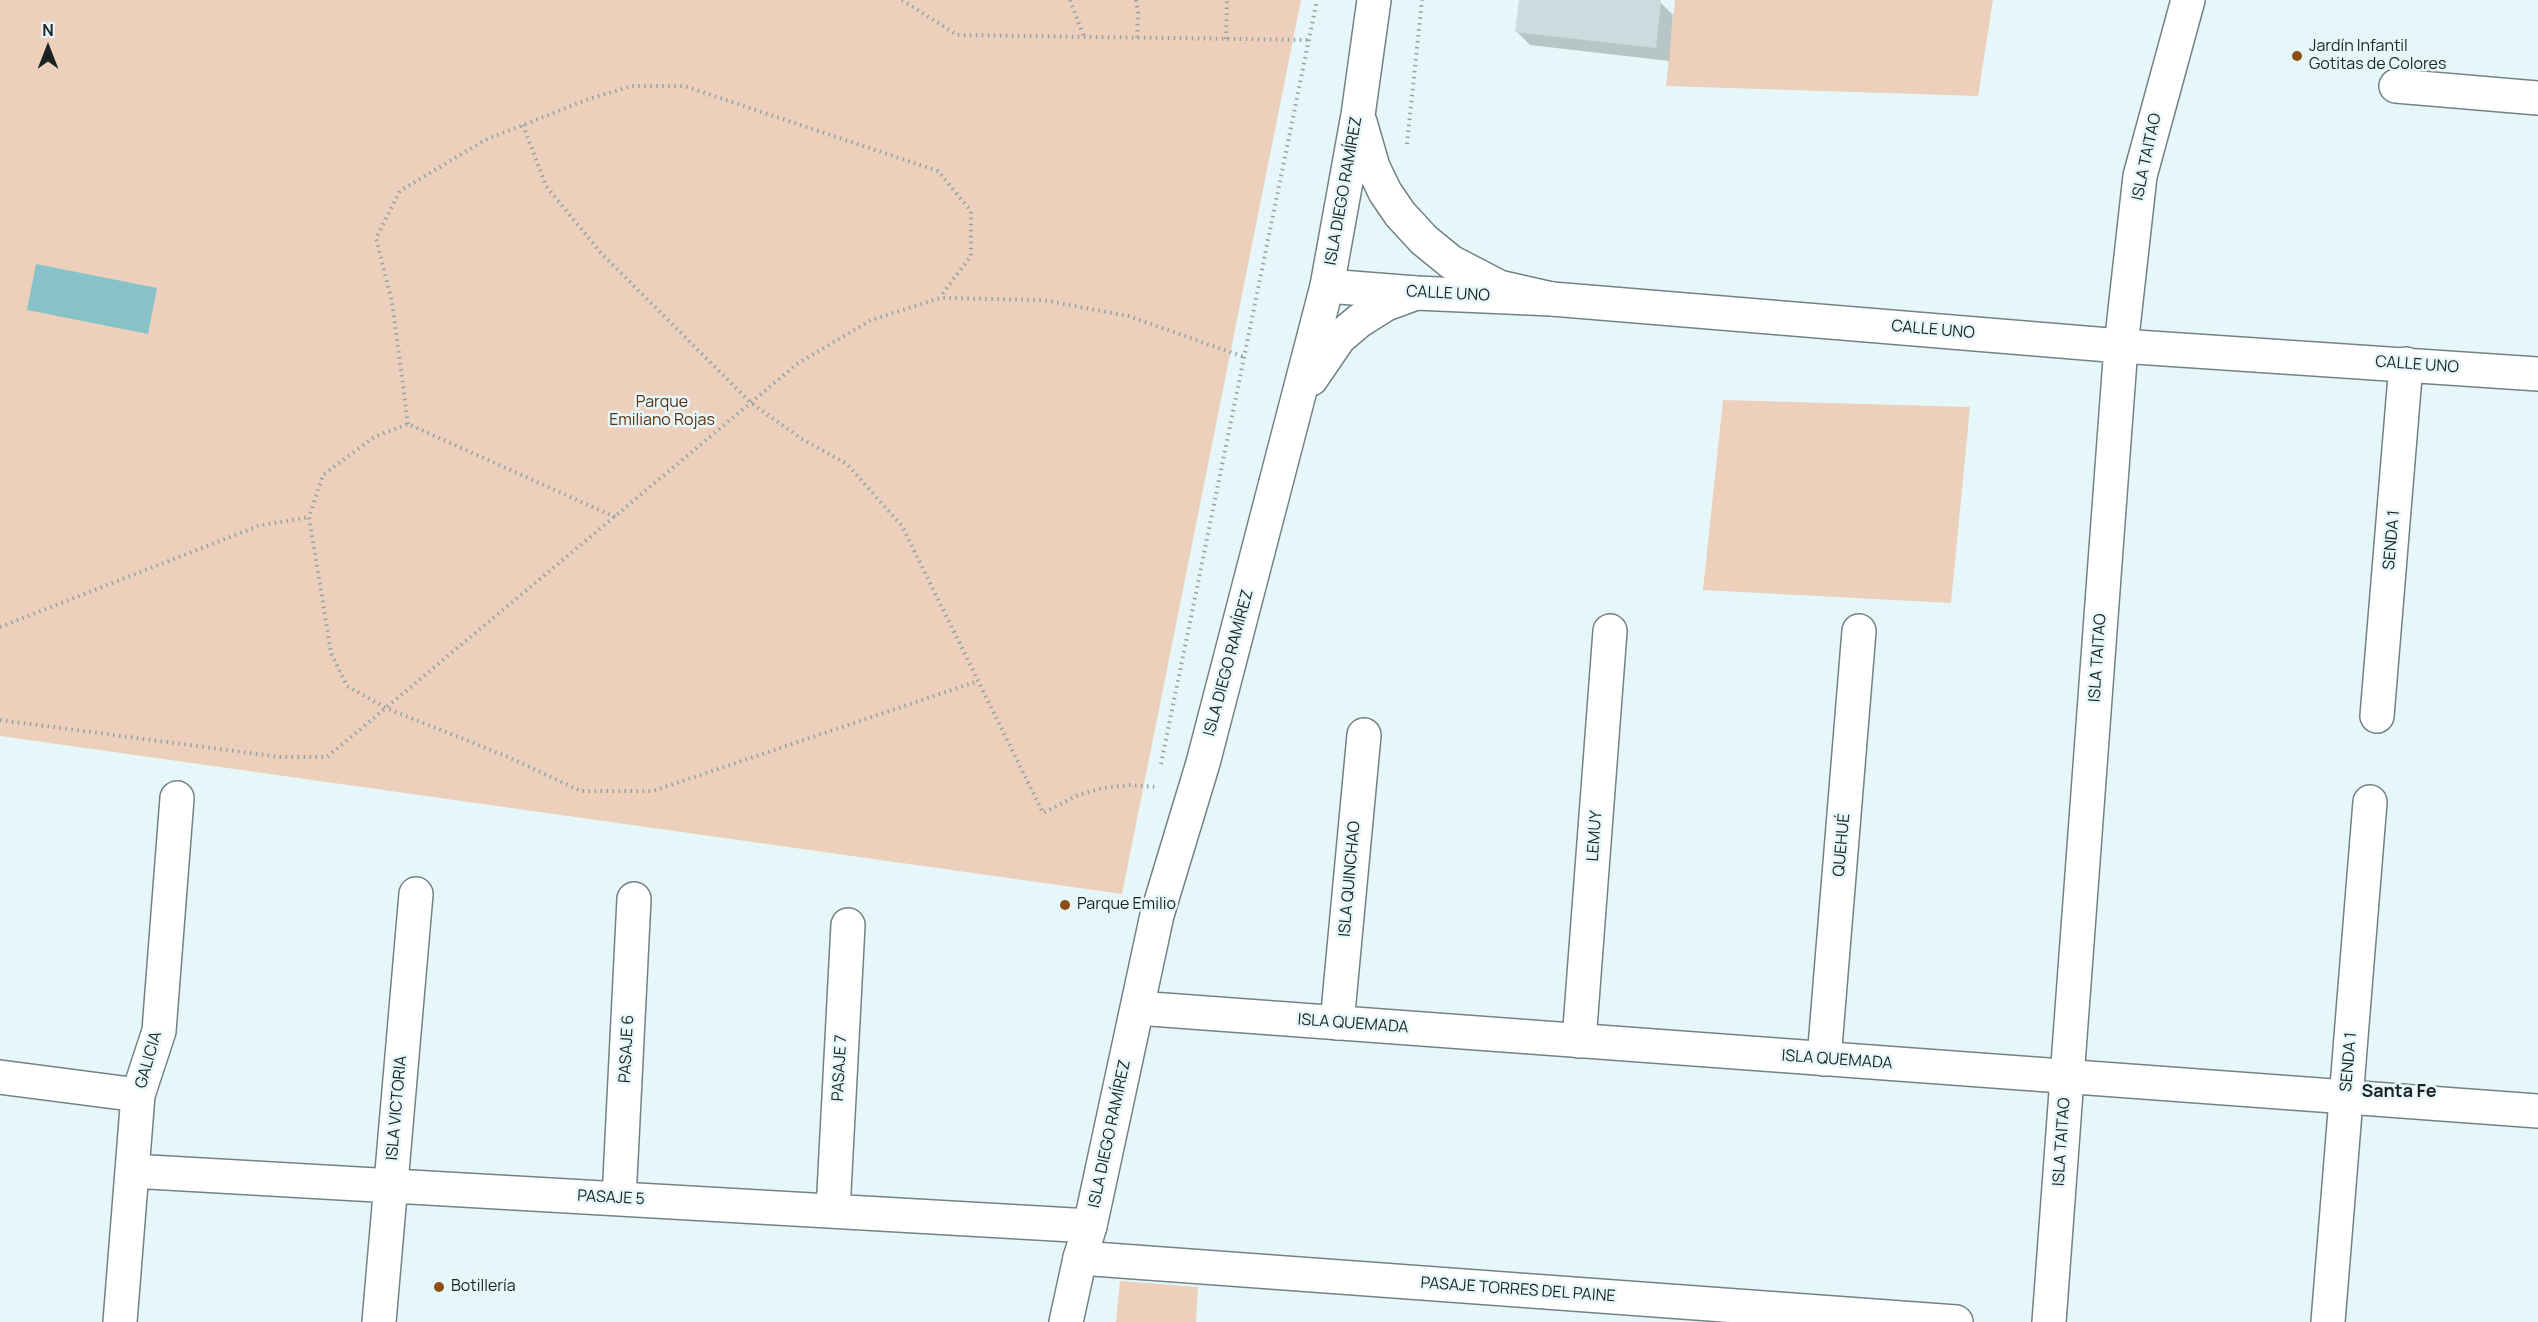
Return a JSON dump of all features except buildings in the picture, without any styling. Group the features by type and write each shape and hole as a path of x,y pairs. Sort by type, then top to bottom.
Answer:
{"street":[{"name":"ISLA DIEGO RAMÍREZ","path":"1066,1322 1080,1257 1090,1226 1157,915 1203,763 1327,286 1358,115 1374,0"},
{"name":"ISLA TAITAO","path":"2049,1322 2121,346 2140,176 2188,0"},
{"path":"2396,86 2538,98"},
{"path":"1358,115 1364,141 1385,192 1400,214 1424,240 1451,262 1491,283 1552,299"},
{"name":"CALLE UNO","path":"1327,286 1416,293 1552,299 2121,346 2538,374"},
{"path":"1295,410 1323,359 1339,338 1359,321 1386,304 1416,293"},
{"name":"SENDA 1","path":"2377,716 2406,364"},
{"name":"LEMUY","path":"1580,1041 1610,631"},
{"name":"QUEHUÉ","path":"1824,1059 1859,631"},
{"name":"ISLA QUINCHAO","path":"1336,1023 1364,735"},
{"name":"GALICIA","path":"120,1322 138,1095 159,1031 177,798"},
{"name":"SENDA 1","path":"2328,1322 2370,802"},
{"name":"ISLA VICTORIA","path":"378,1322 416,894"},
{"name":"PASAJE 6","path":"619,1199 634,899"},
{"name":"PASAJE 7","path":"832,1211 848,925"},
{"name":"ISLA QUEMADA","path":"1137,1008 2538,1111"},
{"path":"0,1077 138,1095"},
{"name":"PASAJE 5","path":"132,1171 1090,1226"},
{"name":"PASAJE TORRES DEL PAINE","path":"1080,1257 1956,1322"}],"path":[{"path":"902,0 957,35 1309,40"},
{"path":"1070,0 1084,37"},
{"path":"1136,0 1137,38"},
{"path":"1226,39 1227,0"},
{"path":"1154,798 1317,0"},
{"path":"1406,154 1422,0"},
{"path":"408,424 392,302 376,238 400,191 485,140 586,100 632,86 684,86 938,171 971,211 971,256 940,298"},
{"path":"523,125 546,186 601,253 751,404 802,440 847,464 902,526 1043,813 1078,795 1103,788 1130,785 1156,787"},
{"path":"0,720 280,757 327,757 797,364 871,320 940,298 1043,300 1117,314 1244,357"},
{"path":"615,517 408,424 374,437 322,476 309,517 331,653 347,686 386,708 508,757 581,790 653,790 978,681"},
{"path":"0,627 258,526 309,517"}],"green space":[{"name":"Parque Emiliano Rojas","path":"0,0 1301,0 1122,894 0,736"},
{"path":"1675,0 1993,0 1978,96 1666,86"},
{"path":"1723,400 1970,407 1951,603 1703,590"},
{"path":"1120,1281 1198,1287 1196,1322 1116,1322"}],"water":[{"path":"36,264 157,288 148,334 27,310"}],"place":[{"name":"Jardín Infantil Gotitas de Colores","path":"2297,56"},
{"name":"Parque Emilio","path":"1065,905"},
{"name":"Botillería","path":"439,1287"}],"district":[{"name":"Santa Fe","path":"2399,1092"}]}
